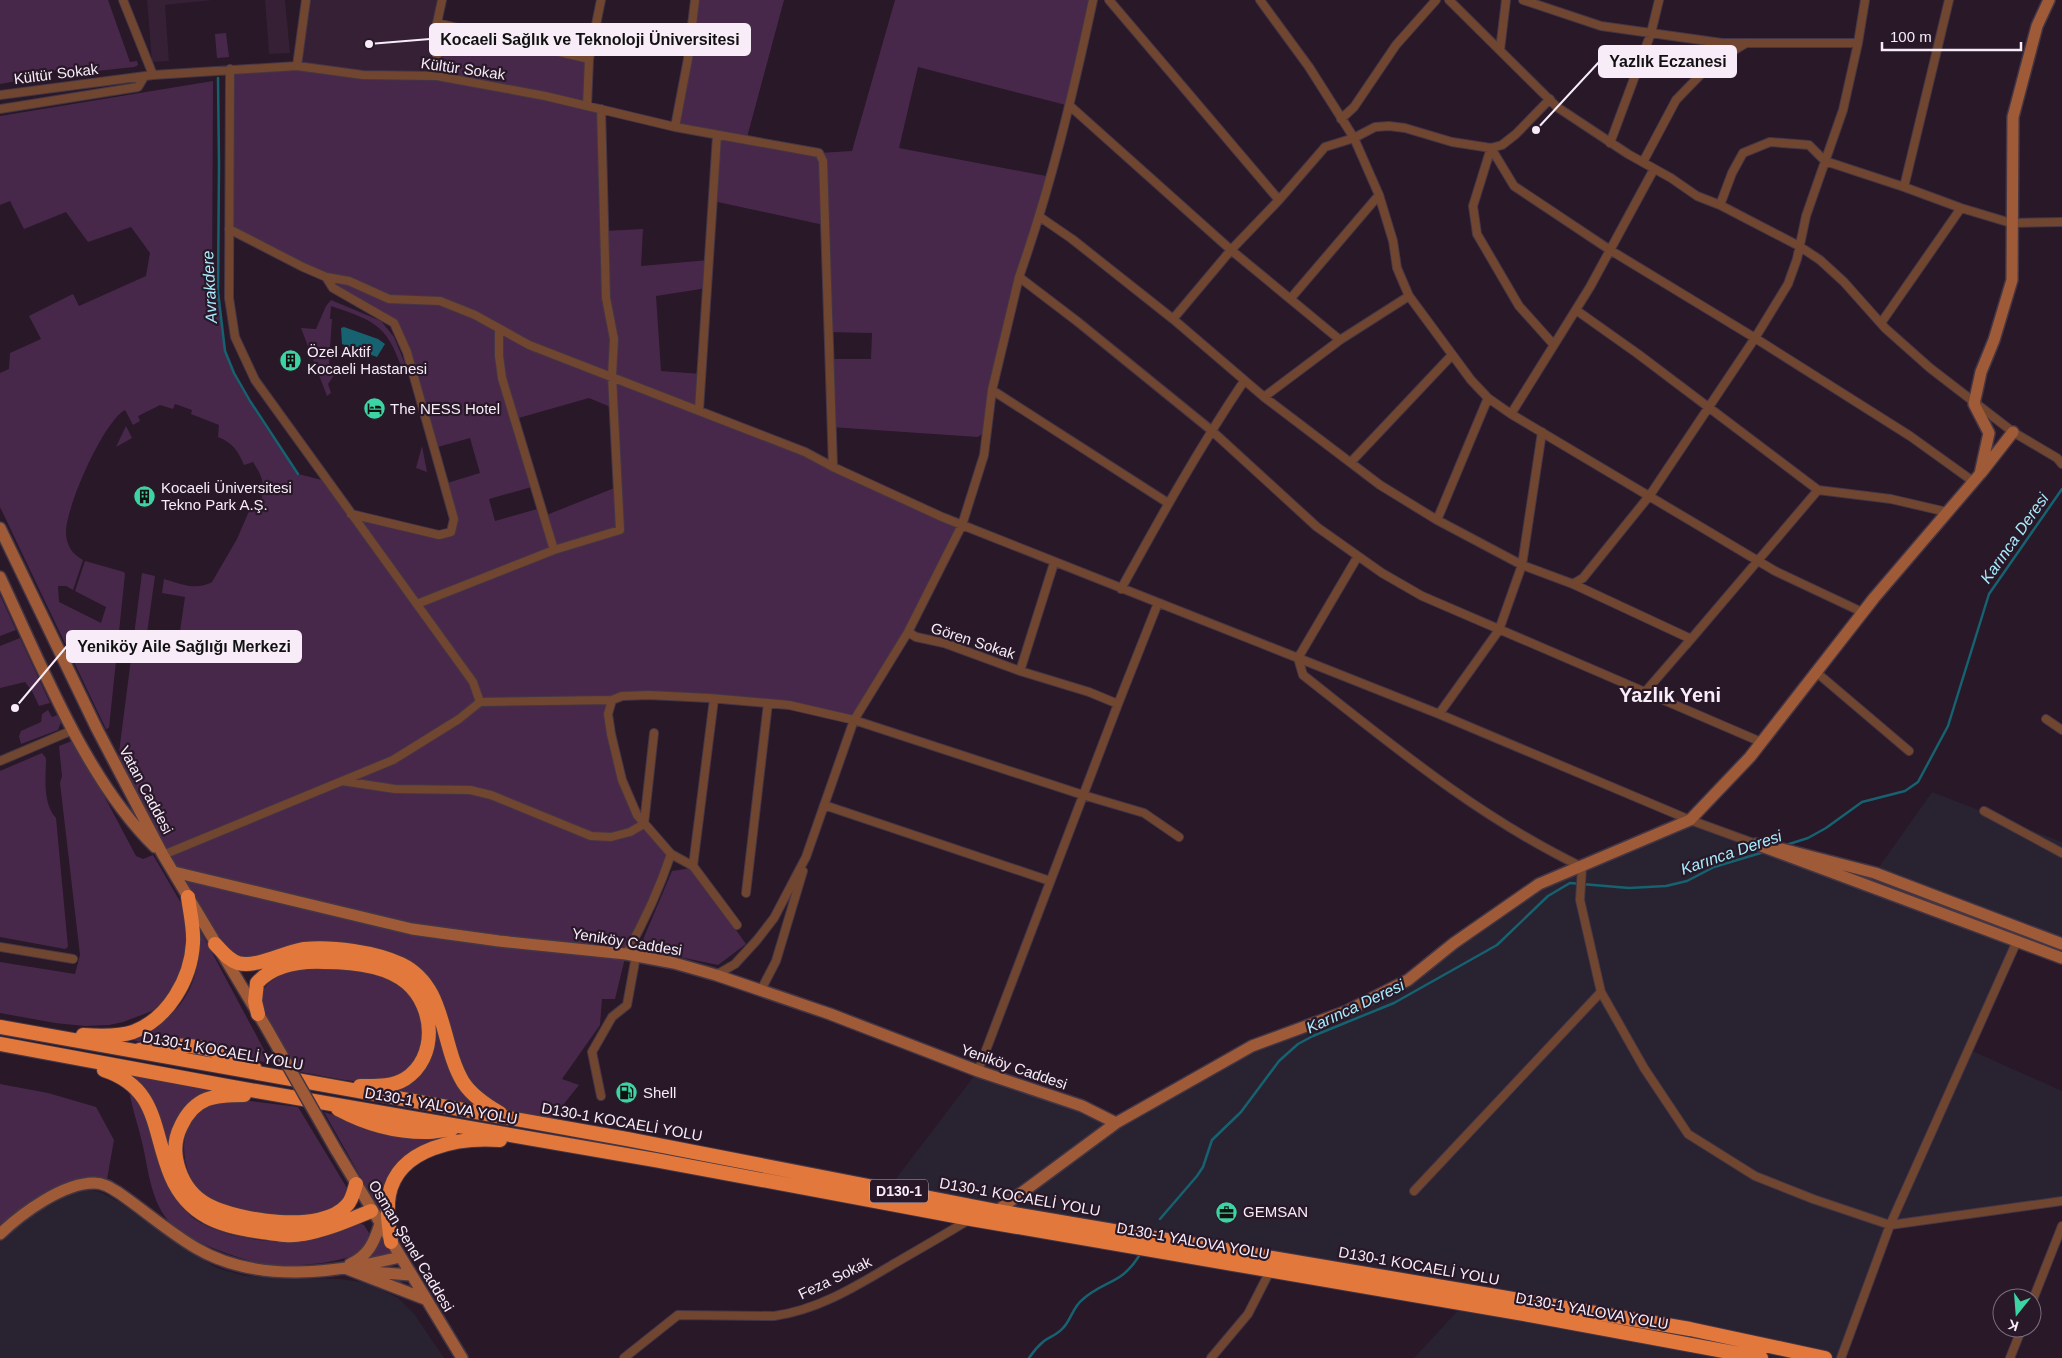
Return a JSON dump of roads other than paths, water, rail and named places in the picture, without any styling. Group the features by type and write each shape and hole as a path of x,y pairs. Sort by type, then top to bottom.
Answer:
{"highway":[{"path":"28,1032 88,1036 113,1035 132,1032 151,1022 168,1006 182,986 189,968 193,943 188,897"},
{"path":"215,944 231,961 247,964 304,949 330,949 384,957 403,965 419,977 430,992 462,1081 482,1103 507,1118"},
{"path":"258,1014 255,1000 257,982 263,976 287,965 310,961 373,967 391,973 406,982 416,992 423,1003 428,1017 429,1032 428,1045 423,1058 414,1072 404,1079 385,1085 325,1086"},
{"name":"D130-1 KOCAELİ YOLU","path":"0,1026 132,1052 507,1118 998,1211 1581,1310 1825,1358"},
{"path":"0,1044 283,1095"},
{"path":"0,1049 103,1070 118,1075 133,1085 143,1096 154,1118 171,1175 182,1196 196,1211 218,1223 250,1231 301,1235 324,1230 372,1211"},
{"path":"283,1095 216,1095 191,1110 176,1135 175,1152 178,1167 192,1192 206,1204 222,1211 242,1217 283,1222 320,1218 342,1210 351,1200 356,1184"},
{"name":"D130-1 YALOVA YOLU","path":"283,1095 326,1102 345,1112 389,1128 426,1132 473,1128 971,1219 1270,1271 1725,1356 1761,1358"},
{"path":"390,1242 388,1208 389,1194 393,1184 409,1162 428,1150 450,1143 489,1139 588,1148"}],"street":[{"path":"123,0 153,75"},
{"path":"297,66 306,0"},
{"path":"437,76 437,23 442,0"},
{"path":"587,106 589,59 601,0"},
{"path":"675,128 688,60 695,0"},
{"path":"908,632 962,525 984,455 992,390 1019,277 1040,216 1070,106 1093,0"},
{"path":"1109,0 1279,200"},
{"path":"1260,0 1310,67 1354,138 1379,195 1393,241 1397,268 1409,296 1471,380 1488,398 1511,414 1758,561 1862,612"},
{"path":"1341,119 1354,107 1396,45 1436,0"},
{"path":"1449,0 1557,107 1610,143 1697,196 1720,205 1799,246 1820,260 1844,282 1881,323 1930,368 1974,404 2013,432 2057,458 2062,464"},
{"path":"1500,50 1506,0"},
{"path":"1523,0 1601,26 1722,43 1858,42"},
{"path":"1610,143 1651,33 1659,0"},
{"path":"1573,584 1583,578 1650,495 1755,338 1788,284 1794,271 1806,216 1843,110 1865,0"},
{"path":"1904,187 1949,0"},
{"path":"1977,478 1989,433 1974,404 1981,372 1994,340 2012,280 2013,117 2037,26 2048,0"},
{"path":"437,23 589,59"},
{"path":"1643,162 1676,100 1709,66 1746,43"},
{"name":"Kültür Sokak","path":"0,96 153,75 297,66 362,75 437,76 545,96 675,128 819,154 823,161 833,467"},
{"path":"230,69 230,298 235,337 255,380 473,682 480,702"},
{"path":"0,110 138,87 144,77"},
{"path":"1173,319 1231,250 1279,200 1325,147 1354,138 1375,127 1390,126 1406,128 1452,142 1491,148 1502,145 1516,134 1550,99"},
{"path":"1070,106 1231,250 1340,340"},
{"path":"416,604 554,550 620,530 612,376 614,339 606,298 601,109"},
{"path":"699,410 717,136"},
{"path":"1720,205 1732,172 1743,152 1770,142 1809,145 1825,161 1961,208 2011,223 2062,222"},
{"path":"1491,148 1514,186 1610,250 1755,338 1977,478"},
{"path":"1491,148 1473,206 1477,234 1520,306 1554,345"},
{"path":"1511,414 1576,310 1654,169"},
{"path":"1291,298 1379,195"},
{"path":"1881,323 1961,208"},
{"path":"1040,216 1173,319 1264,397 1380,485 1437,520 1522,564 1573,584 1691,639 1686,645"},
{"path":"230,229 303,267 326,276 349,281 390,299 440,300 475,315 529,345 805,452 833,467 962,525 1439,714 1690,820 1756,844 1875,873 2061,941 2050,953"},
{"path":"326,276 333,288 394,324 407,352 454,519 451,532 439,535 351,514"},
{"path":"1019,277 1078,322 1211,430 1317,526 1382,573 1422,596 1761,742"},
{"path":"1264,397 1340,340 1409,296"},
{"path":"1576,310 1818,490 1891,499 1948,512"},
{"path":"499,329 499,356 502,378 554,550"},
{"path":"1351,462 1452,355"},
{"path":"1121,589 1168,503 1211,430 1244,380"},
{"path":"992,390 1168,503"},
{"path":"1437,520 1488,398"},
{"path":"1439,714 1499,630 1522,564 1542,432"},
{"path":"998,1211 1116,1123 1252,1046 1347,1011 1408,980 1454,943 1539,884 1581,872 1690,820 1761,742 1862,612 1977,478 2013,432"},
{"path":"1645,692 1818,490"},
{"name":"Vatan Caddesi","path":"0,528 97,729 163,855"},
{"path":"1358,556 1298,658 1303,675 1437,780 1514,831 1581,872"},
{"name":"Gören Sokak","path":"806,857 854,720 908,632 916,637 944,643 1020,671 1054,563"},
{"name":"Vatan Caddesi","path":"0,578 73,730 107,787 135,828 163,855"},
{"path":"978,1071 1158,603"},
{"path":"1020,671 1089,692 1118,704"},
{"path":"1816,672 1909,751"},
{"path":"163,855 393,760 459,719 480,702 612,700 622,696 649,695 714,698 789,705 854,720 1083,796 1144,813 1179,838"},
{"path":"693,866 714,698"},
{"path":"612,700 608,714 611,734 622,780 636,815 671,854 693,866 736,925"},
{"path":"746,892 768,703"},
{"path":"2046,719 2062,730"},
{"path":"0,761 73,730"},
{"path":"644,824 654,733"},
{"path":"342,781 395,789 470,790 491,795 591,836 611,837 630,832 644,824"},
{"path":"824,805 1050,882"},
{"path":"1984,811 2062,852"},
{"path":"601,1096 592,1052 612,1016 628,1005 631,955 662,882 671,854"},
{"name":"Osman Şenel Caddesi","path":"163,855 266,1027 390,1242 462,1358"},
{"path":"1799,856 1867,884 2062,958"},
{"path":"716,974 735,964 774,918 806,857"},
{"path":"761,990 776,961 806,857"},
{"name":"Yeniköy Caddesi","path":"174,872 412,929 499,941 631,955 674,963 716,974 830,1014 978,1071 1082,1106 1116,1123"},
{"path":"1581,872 1579,893 1601,992 1644,1068 1688,1134 1755,1176 1813,1199 1890,1225 2062,1201"},
{"path":"1841,1358 1890,1225 2017,941"},
{"path":"0,947 73,959"},
{"path":"1414,1191 1601,992"},
{"path":"0,1234 43,1201 78,1185 95,1183 106,1185 119,1193 174,1233 212,1257 236,1264 281,1272 313,1272 400,1257"},
{"name":"Feza Sokak","path":"624,1358 678,1315 774,1316 788,1314 822,1302 854,1288 971,1219"},
{"path":"344,1267 361,1258 370,1249 380,1224"},
{"path":"2038,1288 2062,1226"},
{"path":"344,1267 380,1274 411,1274"},
{"path":"344,1267 426,1299"},
{"path":"1211,1358 1248,1314 1270,1271"},
{"path":"2010,1358 2018,1338"}],"water":[{"path":"344,327 378,339 385,344 377,357 342,344 341,328"}],"waterway":[{"name":"Avrakdere","path":"218,78 218,292 225,351 234,373 250,401 298,474"},
{"name":"Karınca Deresi","path":"1786,845 1808,838 1826,828 1862,802 1905,791 1918,782 1948,726 1989,594 2062,489"},
{"name":"Karınca Deresi","path":"1160,1219 1203,1167 1212,1140 1241,1112 1279,1061 1298,1044 1394,1003 1497,945 1548,896 1570,883 1629,888 1666,886 1687,881 1714,867 1764,852"},
{"name":"Karınca Deresi","path":"1029,1358 1042,1343 1063,1328 1076,1306 1082,1300 1126,1272 1139,1256"}],"place":[{"name":"Kocaeli Sağlık ve Teknoloji Üniversitesi","path":"369,44"},
{"name":"Yazlık Eczanesi","path":"1536,130"},
{"name":"Özel Aktif Kocaeli Hastanesi","path":"291,361"},
{"name":"The NESS Hotel","path":"374,409"},
{"name":"Kocaeli Üniversitesi Tekno Park A.Ş.","path":"145,497"},
{"name":"Yeniköy Aile Sağlığı Merkezi","path":"15,708"},
{"name":"Shell","path":"627,1093"},
{"name":"GEMSAN","path":"1227,1212"}],"district":[{"name":"Yazlık Yeni","path":"1670,695"}]}
